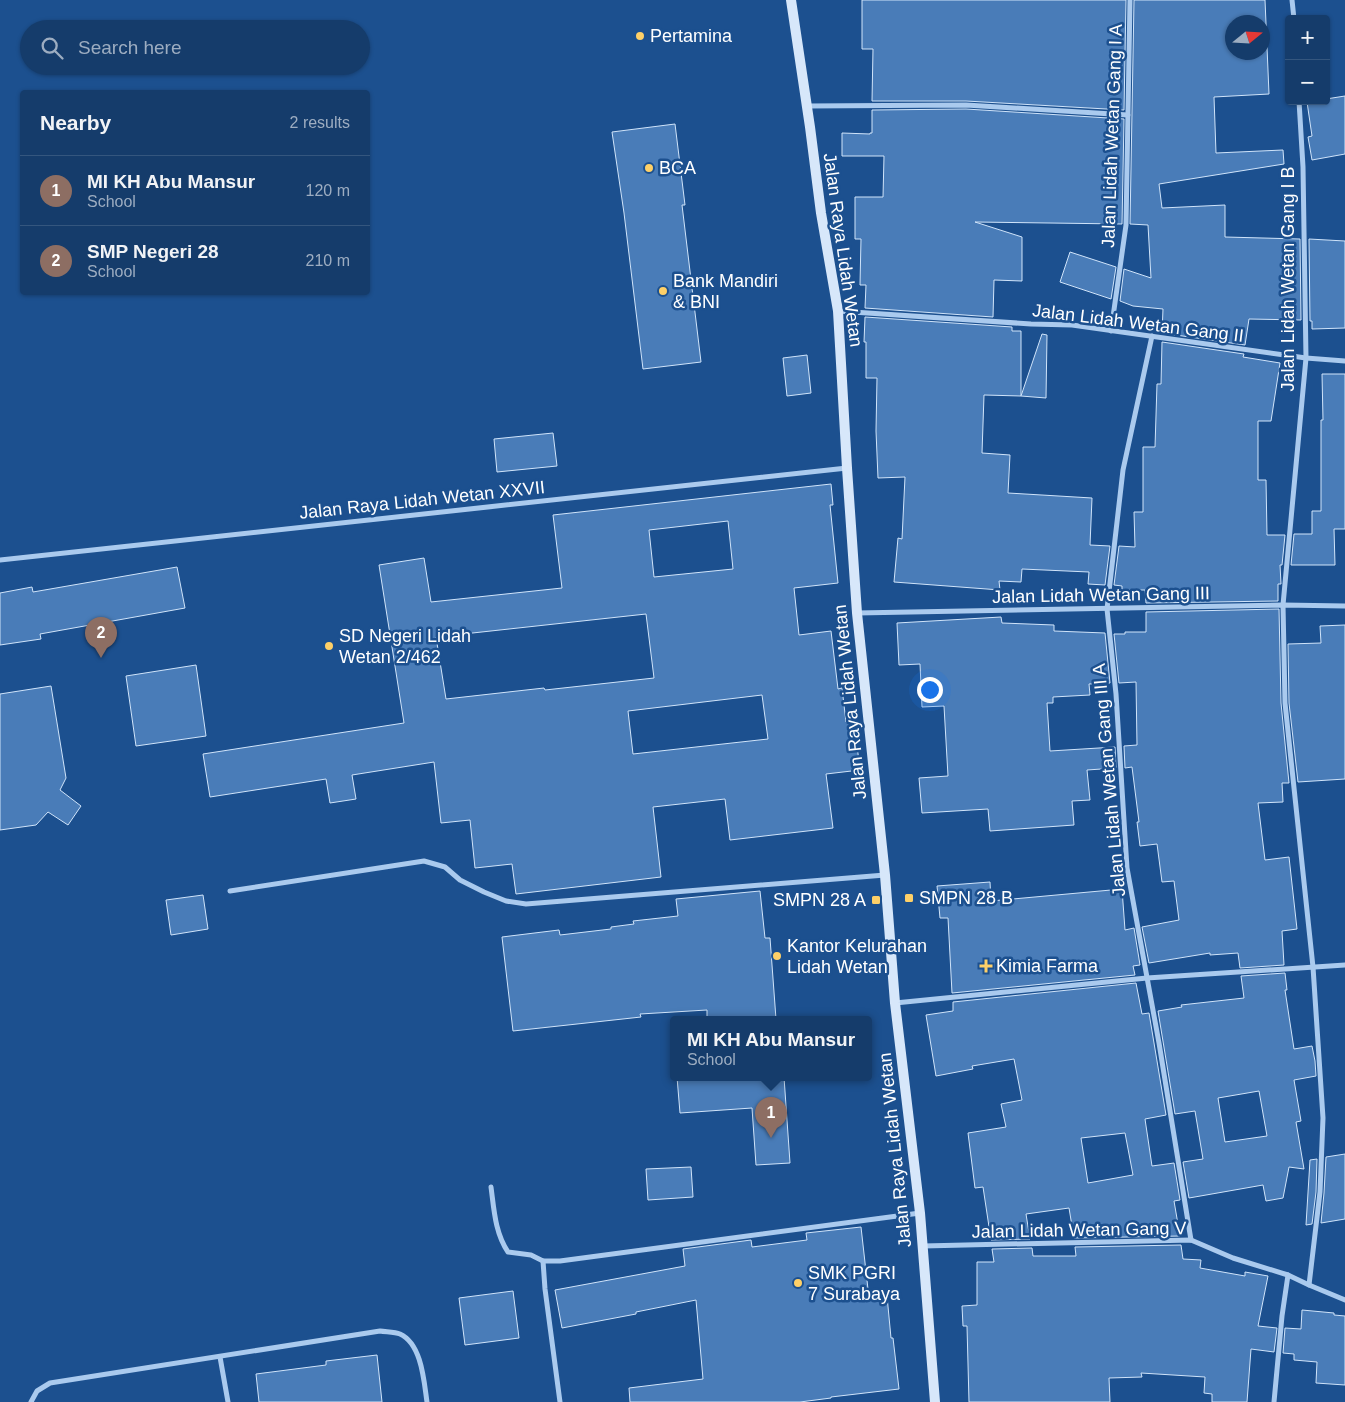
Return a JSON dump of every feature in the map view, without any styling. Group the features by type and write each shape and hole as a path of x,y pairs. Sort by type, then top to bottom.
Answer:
{"main road":[{"name":"Jalan Raya Lidah Wetan","path":"791,0 821,213 838,311 846,468 857,613 885,875 895,1003 920,1213 934,1402"}],"street":[{"name":"Jalan Lidah Wetan Gang I A","path":"1111,331 1126,225 1130,0"},
{"path":"1292,0 1294,15"},
{"path":"807,106 966,105 1128,115"},
{"name":"Jalan Lidah Wetan Gang I B","path":"1299,105 1303,167 1306,358 1283,605 1285,704 1313,967 1323,1118 1320,1192 1309,1285"},
{"name":"Jalan Lidah Wetan Gang II","path":"838,311 1072,325 1306,358 1345,361"},
{"name":"Jalan Lidah Wetan Gang III A","path":"1152,336 1124,470 1107,610 1116,694 1127,868 1159,1043 1191,1240"},
{"name":"Jalan Raya Lidah Wetan XXVII","path":"0,560 846,468"},
{"name":"Jalan Lidah Wetan Gang III","path":"857,613 1107,610 1283,605 1345,606"},
{"path":"230,891 424,861 445,867 460,880 484,892 506,901 526,904 885,875"},
{"path":"895,1003 1147,978 1345,965"},
{"path":"492,1187 496,1224 508,1252 531,1256 543,1261 560,1261 920,1213"},
{"name":"Jalan Lidah Wetan Gang V","path":"922,1246 1191,1240 1233,1258 1288,1275 1345,1300"},
{"path":"543,1261 560,1402"},
{"path":"1274,1402 1288,1275"},
{"path":"31,1402 37,1391 50,1383 380,1331 400,1334 412,1344 420,1360 427,1402"},
{"path":"220,1356 228,1402"}],"building":[{"path":"862,0 1126,0 1124,110 966,101 872,101 873,49 862,49"},
{"path":"1134,0 1265,0 1266,15 1225,15 1225,60 1268,60 1269,94 1214,97 1216,153 1283,150 1284,164 1159,184 1162,208 1225,205 1225,237 1300,239 1301,320 1249,319 1245,345 1162,333 1163,309 1133,306 1120,301 1124,269 1151,278 1148,225 1130,224"},
{"path":"1345,96 1345,154 1312,160 1308,137 1312,136 1307,105 1330,105 1330,98"},
{"path":"966,109 1124,119 1122,224 975,222 1022,237 1022,281 994,280 993,317 865,308 866,285 860,285 861,239 855,239 855,197 883,197 884,156 842,156 842,133 872,133 872,110"},
{"name":"Bank Mandiri & BNI","path":"675,124 685,205 682,205 701,362 643,369 612,132"},
{"path":"1309,239 1345,241 1345,328 1312,329 1312,321 1310,321"},
{"path":"1070,252 1116,267 1111,299 1060,282"},
{"path":"865,317 1012,327 1012,331 1021,331 1021,396 984,395 982,453 1010,455 1008,493 1092,498 1090,545 1110,546 1105,585 1088,584 1089,572 1022,569 1021,582 999,581 1000,590 894,582 898,538 902,539 905,477 878,478 876,431 877,378 866,378"},
{"path":"1042,334 1047,335 1046,398 1021,396"},
{"path":"1162,342 1244,354 1243,357 1280,363 1271,421 1258,421 1258,480 1266,480 1267,535 1285,535 1282,565 1280,565 1281,584 1278,584 1278,601 1146,603 1145,590 1122,590 1122,586 1114,585 1119,546 1135,547 1134,512 1143,512 1143,447 1155,447 1157,384 1161,384"},
{"path":"807,355 811,393 787,396 783,358"},
{"path":"1322,374 1345,374 1345,529 1334,529 1335,565 1291,565 1294,534 1312,534 1312,511 1321,511"},
{"path":"553,433 557,466 497,472 494,439"},
{"path":"831,484 833,505 830,505 838,583 794,588 799,635 831,631 838,689 842,688 846,722 854,721 860,770 826,774 833,828 730,840 725,799 653,807 661,877 516,894 512,864 475,868 470,820 441,823 434,762 352,775 356,799 330,803 326,779 210,797 203,754 404,723 379,565 424,558 431,602 562,588 553,515","holes":["728,521 733,569 654,577 649,530","646,614 654,678 446,699 436,637","762,695 768,739 633,754 628,711"]},
{"path":"177,567 185,608 40,634 41,639 0,645 0,593 32,587 33,592"},
{"path":"1279,609 1281,703 1289,783 1282,783 1283,802 1258,803 1265,860 1289,857 1297,929 1282,931 1284,965 1240,968 1238,953 1210,955 1210,953 1149,963 1142,927 1179,920 1174,881 1162,882 1157,844 1140,846 1132,767 1125,768 1124,746 1137,745 1136,682 1119,683 1114,634 1146,632 1146,612"},
{"path":"1001,617 1002,623 1054,625 1054,631 1105,633 1110,683 1089,684 1090,695 1053,697 1053,703 1047,703 1050,751 1115,747 1116,768 1087,770 1090,800 1072,801 1074,825 990,831 988,809 922,813 919,778 948,776 944,706 922,707 920,664 899,665 897,623"},
{"path":"1345,625 1345,779 1298,782 1289,703 1288,644 1321,643 1320,626"},
{"path":"196,665 206,736 136,746 126,676"},
{"path":"51,686 66,778 60,790 81,806 68,825 48,812 36,825 0,830 0,694"},
{"path":"990,882 991,901 1122,889 1125,930 1134,928 1140,965 1133,966 1135,975 952,993 948,918 940,918 937,886"},
{"path":"760,891 765,938 770,938 776,1016 707,1016 707,1010 640,1014 641,1017 513,1031 502,937 559,930 560,935 611,929 611,927 634,924 633,921 678,916 676,899"},
{"path":"203,895 208,929 171,935 166,900"},
{"path":"1285,973 1287,990 1285,990 1294,1049 1312,1046 1316,1076 1294,1080 1301,1121 1296,1122 1304,1169 1289,1167 1283,1198 1266,1201 1263,1185 1189,1198 1183,1162 1203,1159 1195,1111 1175,1114 1158,1011 1182,1007 1181,1005 1244,998 1241,976","holes":["1259,1091 1267,1136 1225,1142 1218,1098"]},
{"path":"1136,983 1142,1014 1149,1013 1166,1115 1145,1119 1152,1166 1174,1163 1180,1200 1174,1201 1180,1236 1074,1238 1069,1208 1026,1214 1030,1239 991,1240 983,1187 975,1188 968,1133 1006,1127 1001,1104 1022,1100 1014,1059 972,1066 973,1069 936,1076 926,1015 953,1011 953,1002","holes":["1125,1133 1133,1175 1088,1183 1081,1138"]},
{"path":"677,1081 784,1081 790,1163 756,1165 752,1108 680,1113"},
{"path":"1345,1154 1345,1219 1321,1223 1326,1157"},
{"path":"1317,1159 1316,1192 1312,1224 1306,1225 1310,1160"},
{"path":"691,1167 693,1197 648,1200 646,1169"},
{"name":"SMK PGRI 7 Surabaya","path":"861,1227 869,1298 887,1296 899,1389 800,1402 630,1402 629,1388 703,1379 696,1300 562,1328 555,1290 685,1266 683,1249 751,1240 752,1247 807,1240 806,1233"},
{"path":"1181,1245 1183,1259 1201,1260 1200,1268 1245,1276 1245,1272 1268,1276 1258,1326 1277,1328 1274,1352 1251,1349 1247,1402 1212,1402 1212,1394 1204,1393 1205,1377 1141,1373 1142,1377 1109,1378 1110,1402 969,1402 967,1326 963,1326 962,1306 977,1305 977,1262 994,1262 992,1249 1032,1248 1033,1256 1076,1256 1075,1247"},
{"path":"513,1291 519,1338 465,1345 459,1298"},
{"path":"1302,1310 1345,1316 1345,1385 1316,1383 1317,1362 1294,1360 1294,1354 1283,1353 1285,1328 1301,1329"},
{"path":"377,1355 382,1402 259,1402 256,1374 326,1365 326,1361"}],"place":[{"name":"Pertamina","path":"640,36"},
{"name":"BCA","path":"649,168"},
{"name":"Bank Mandiri & BNI","path":"663,291"},
{"name":"SD Negeri Lidah Wetan 2/462","path":"329,646"},
{"name":"SMP Negeri 28","path":"101,658"},
{"name":"SMPN 28 B","path":"909,898"},
{"name":"SMPN 28 A","path":"876,900"},
{"name":"Kantor Kelurahan Lidah Wetan","path":"777,956"},
{"name":"Kimia Farma","path":"986,966"},
{"name":"MI KH Abu Mansur","path":"771,1138"},
{"name":"SMK PGRI 7 Surabaya","path":"798,1283"}]}
